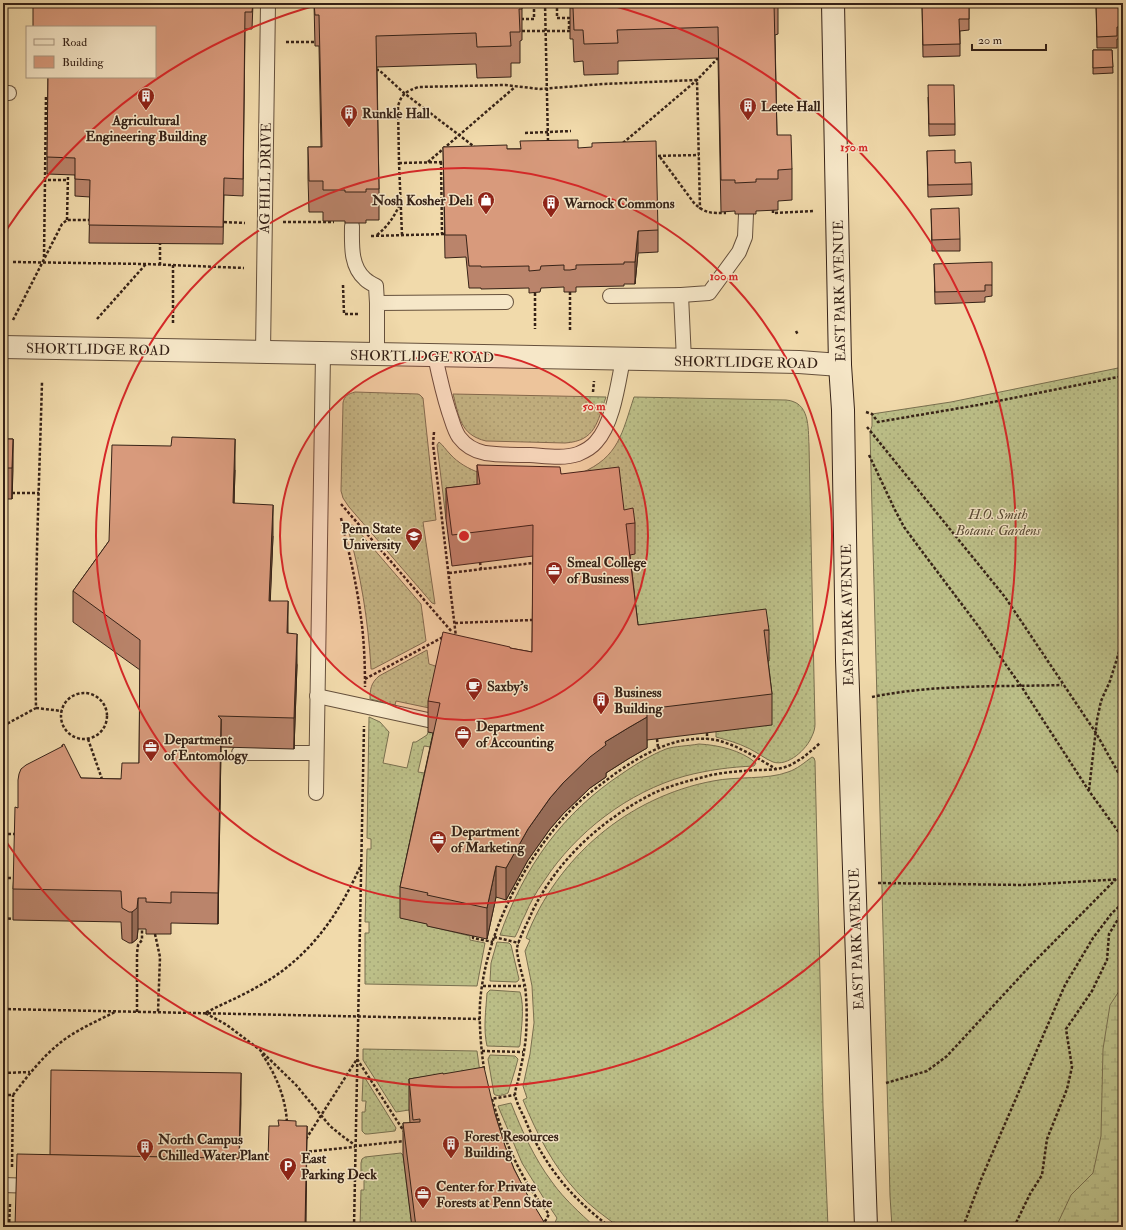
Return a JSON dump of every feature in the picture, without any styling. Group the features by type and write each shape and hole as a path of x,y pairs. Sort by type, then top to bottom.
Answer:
{"main road":[{"name":"EAST PARK AVENUE","path":"833,3 840,365 843,410 847,660 866,1227"},
{"name":"SHORTLIDGE ROAD","path":"3,347 623,360 799,362 840,365"}],"lane":[{"name":"AG HILL DRIVE","path":"263,352 268,3"},
{"path":"610,296 708,293 739,252 745,237 746,214"},
{"path":"352,226 354,261 358,271 376,286 377,355"},
{"path":"681,294 684,360"},
{"path":"377,303 506,302"},
{"path":"316,793 323,354"},
{"path":"435,356 442,390 455,429 460,438 466,444 473,449 499,454 562,456 578,454 586,450 602,436 617,393 623,360"},
{"path":"317,696 428,720"},
{"path":"239,753 316,753"},
{"path":"7,1185 49,1186"}],"path":[{"path":"522,19 534,19 534,3"},
{"path":"545,3 549,146"},
{"path":"522,32 569,30 568,18 557,18 557,3"},
{"path":"286,42 314,42"},
{"path":"618,148 697,80 718,58"},
{"path":"376,70 379,70 404,93 481,152"},
{"path":"441,162 444,234 402,235 398,106 404,93 418,87 505,85 547,89 602,84 697,80"},
{"path":"697,80 700,209"},
{"path":"427,162 515,86"},
{"path":"44,257 47,146 46,95"},
{"path":"3,125 8,125"},
{"path":"526,132 571,131"},
{"path":"648,157 699,155"},
{"path":"660,156 700,209 706,212 727,213"},
{"path":"399,163 448,162"},
{"path":"68,175 68,220"},
{"path":"45,180 68,180"},
{"path":"377,236 386,228 400,203"},
{"path":"773,210 773,213 813,211"},
{"path":"13,320 62,224 68,220 90,220"},
{"path":"224,222 246,223"},
{"path":"289,222 301,222"},
{"path":"160,243 160,264"},
{"path":"14,262 244,267 244,272"},
{"path":"97,319 146,264"},
{"path":"173,265 173,323"},
{"path":"570,292 570,330"},
{"path":"535,293 535,329"},
{"path":"796,331 798,335"},
{"path":"864,410 872,414 878,422 978,405 1123,376"},
{"path":"36,708 42,382"},
{"path":"866,425 1005,597 1096,733 1123,781"},
{"path":"434,430 433,444 457,643"},
{"path":"866,449 888,497 904,526 1021,686 1089,791 1123,838"},
{"path":"12,493 39,493"},
{"path":"339,506 337,499 452,632"},
{"path":"340,513 353,570 360,611 364,643 365,691"},
{"path":"480,562 481,569"},
{"path":"448,573 533,563"},
{"path":"455,624 532,620"},
{"path":"365,679 456,630"},
{"path":"1089,791 1097,720 1101,701 1123,644"},
{"path":"872,697 886,694 944,688 1063,685"},
{"path":"91,694 104,705 107,713 106,722 103,730 96,736 88,739 81,739 68,732 63,726 62,711 65,705 75,696 91,694"},
{"path":"3,726 36,708 62,711"},
{"path":"354,1227 364,723"},
{"path":"706,733 707,739"},
{"path":"88,739 106,788"},
{"path":"657,739 658,747"},
{"path":"485,1073 482,1051 480,1002 494,937 523,873 552,832 570,811 607,780 628,765 658,747 670,743 698,739 712,740 728,744 746,752 776,769"},
{"path":"610,1227 594,1216 574,1197 557,1176 541,1152 528,1127 515,1095 526,1037 527,1021 525,986 517,949 519,943 538,900 568,858 604,824 623,811 656,792 712,775 776,769 787,766 797,762 820,743"},
{"path":"3,834 18,834"},
{"path":"205,1013 258,987 284,970 307,950 325,930 340,907 361,865"},
{"path":"3,878 14,878"},
{"path":"886,1083 927,1071 947,1056 1030,966 1116,879"},
{"path":"877,884 1023,885 1123,879"},
{"path":"963,1227 982,1177 1065,985 1093,938 1112,913 1123,903"},
{"path":"1014,1227 1030,1194 1042,1175 1047,1139 1067,1089 1072,1067 1066,1029 1092,991 1108,960 1109,934 1123,912"},
{"path":"3,918 13,919"},
{"path":"137,1012 138,945 142,940 142,929"},
{"path":"155,934 160,957 158,1012"},
{"path":"473,936 473,938 493,942"},
{"path":"494,937 519,943"},
{"path":"483,986 525,986"},
{"path":"3,1009 480,1018"},
{"path":"9,1227 7,1185 13,1095 30,1072 46,1055 67,1037 116,1011"},
{"path":"205,1013 227,1025 260,1050 296,1084 321,1115 341,1136 356,1146"},
{"path":"260,1050 272,1069 281,1091 286,1114 287,1128"},
{"path":"482,1051 523,1052"},
{"path":"306,1139 357,1059"},
{"path":"357,1059 405,1134"},
{"path":"3,1073 30,1072"},
{"path":"488,1092 490,1099 492,1099 506,1143 538,1200 549,1214 542,1227"},
{"path":"3,1095 13,1095"},
{"path":"492,1099 515,1095"},
{"path":"297,1153 409,1140"}],"green space":[{"name":"H.O. Smith Botanic Gardens","path":"1123,367 1123,1227 892,1227 870,432 872,426 872,414 951,402"},
{"path":"355,392 418,394 423,398 436,520 423,522 435,604 432,603 349,507 343,498 341,491 343,403 347,396"},
{"path":"453,394 606,397 594,429 583,438 565,443 486,441 477,438 462,424"},
{"path":"634,397 786,400 800,405 804,410 808,423 809,445 815,726 810,741 806,746 796,756 785,762 773,762 744,746 716,737 716,732 638,656 581,473 594,467 611,451 622,433"},
{"path":"439,442 457,460 468,468 480,473 480,515 446,519 437,445"},
{"path":"352,525 421,604 426,641 373,669 371,669 368,632 360,581 348,529"},
{"path":"427,650 429,664 442,668 434,709 396,701 395,705 370,699 372,686 374,681 379,676"},
{"path":"369,717 380,722 389,732 383,763 407,768 413,742 416,742 427,735 428,732 440,734 437,748 424,746 418,772 431,774 401,918 470,936 470,940 485,943 477,986 365,984 365,933 369,933 369,922 365,922 367,849 371,849 371,839 367,838"},
{"path":"699,744 729,749 750,758 756,763 754,766 719,769 685,776 643,792 624,803 588,830 557,863 533,898 515,937 500,935 510,910 533,864 564,824 581,806 601,789 638,763 660,751"},
{"path":"812,757 815,761 823,1106 828,1227 619,1227 597,1211 569,1183 546,1149 523,1100 527,1098 523,1086 530,1054 534,1023 532,986 525,951 530,940 526,938 539,909 556,882 576,857 599,835 625,816 652,801 682,789 713,781 780,774 800,766"},
{"path":"497,942 509,943 511,945 519,979 518,981 490,981 491,963"},
{"path":"1123,985 1123,1227 1056,1227 1071,1195 1093,1173 1101,1136 1103,1049 1110,1005"},
{"path":"490,990 520,992 522,1026 519,1047 487,1046 485,1019 487,993"},
{"path":"363,1049 477,1051 482,1087 409,1110 396,1112 363,1060"},
{"path":"490,1055 515,1056 518,1059 508,1093 506,1094 499,1096 494,1094 488,1059"},
{"path":"363,1078 365,1078 396,1128 395,1131 365,1134 362,1131 362,1112 365,1112 366,1101 362,1101"},
{"path":"511,1103 529,1144 546,1173 567,1200 595,1227 553,1227 557,1218 522,1163 498,1106"},
{"path":"401,1153 403,1155 412,1227 360,1227 361,1190 364,1190 364,1179 361,1179 362,1159 365,1157"}],"building":[{"name":"Agricultural Engineering Building","path":"33,3 253,3 252,12 245,12 243,179 224,178 223,227 89,225 90,180 75,179 75,158 47,157 48,78 156,78 156,26 33,26"},
{"name":"Runkle Hall","path":"314,3 522,3 522,9 519,9 520,32 510,32 511,46 477,47 476,33 376,36 379,189 366,189 366,192 345,192 345,190 323,190 323,181 309,181 308,147 322,147 319,15 315,15"},
{"name":"Leete Hall","path":"570,3 774,3 777,135 791,135 792,169 778,170 778,179 756,179 756,182 735,183 735,180 721,180 718,27 617,30 618,43 584,44 583,30 574,30 573,8 570,8"},
{"path":"922,3 959,3 959,5 969,5 969,19 959,19 960,44 923,45"},
{"path":"1096,3 1123,3 1123,27 1117,27 1117,36 1097,37"},
{"path":"1093,50 1112,50 1113,67 1093,68"},
{"path":"928,85 954,85 955,124 929,124"},
{"name":"Warnock Commons","path":"578,140 578,148 592,147 592,143 656,141 658,230 638,231 635,262 624,262 624,264 576,265 576,269 570,270 564,270 564,265 541,266 540,270 529,271 529,266 469,266 466,235 445,235 443,147 507,145 507,149 521,149 520,141"},
{"path":"955,150 955,163 971,162 972,184 928,185 927,151"},
{"path":"959,208 960,239 932,240 931,209"},
{"path":"992,262 992,285 985,285 985,291 935,292 934,264"},
{"path":"172,437 235,439 233,503 273,505 269,601 288,601 287,633 297,634 294,718 218,716 221,719 218,893 171,892 171,903 146,902 146,898 138,898 137,908 132,912 129,912 122,908 121,891 13,889 15,807 18,808 18,780 21,769 63,746 62,745 64,744 81,778 121,779 122,763 139,763 140,640 73,591 109,541 112,445 171,446"},
{"path":"3,439 13,439 12,468 7,468 5,573 3,573"},
{"name":"Business Building","path":"477,465 560,467 561,474 619,467 624,510 633,508 635,523 626,524 638,625 766,609 769,630 764,630 772,694 647,709 647,717 605,742 606,745 590,757 550,798 528,829 506,868 496,866 487,908 427,895 428,893 400,887 440,703 428,701 443,632 532,652 533,525 452,535 446,488 480,484"},
{"name":"Forest Resources Building","path":"484,1067 495,1114 514,1169 531,1202 547,1227 416,1227 403,1123 420,1122 420,1119 413,1120 409,1079"},
{"path":"51,1070 241,1073 239,1159 50,1155"},
{"path":"278,1120 296,1121 296,1126 307,1126 305,1227 15,1227 17,1154 268,1159 269,1126 279,1126"}],"place":[{"name":"Agricultural Engineering Building","path":"146,111"},
{"name":"Leete Hall","path":"748,121"},
{"name":"Runkle Hall","path":"349,128"},
{"name":"Nosh Kosher Deli","path":"486,215"},
{"name":"Warnock Commons","path":"551,218"},
{"name":"Penn State University","path":"414,551"},
{"name":"Smeal College of Business","path":"554,585"},
{"name":"Saxby's","path":"474,701"},
{"name":"Business Building","path":"601,715"},
{"name":"Department of Accounting","path":"463,749"},
{"name":"Department of Entomology","path":"151,762"},
{"name":"Department of Marketing","path":"438,854"},
{"name":"Forest Resources Building","path":"451,1159"},
{"name":"North Campus Chilled Water Plant","path":"145,1162"},
{"name":"East Parking Deck","path":"288,1181"},
{"name":"Center for Private Forests at Penn State","path":"423,1209"}]}
